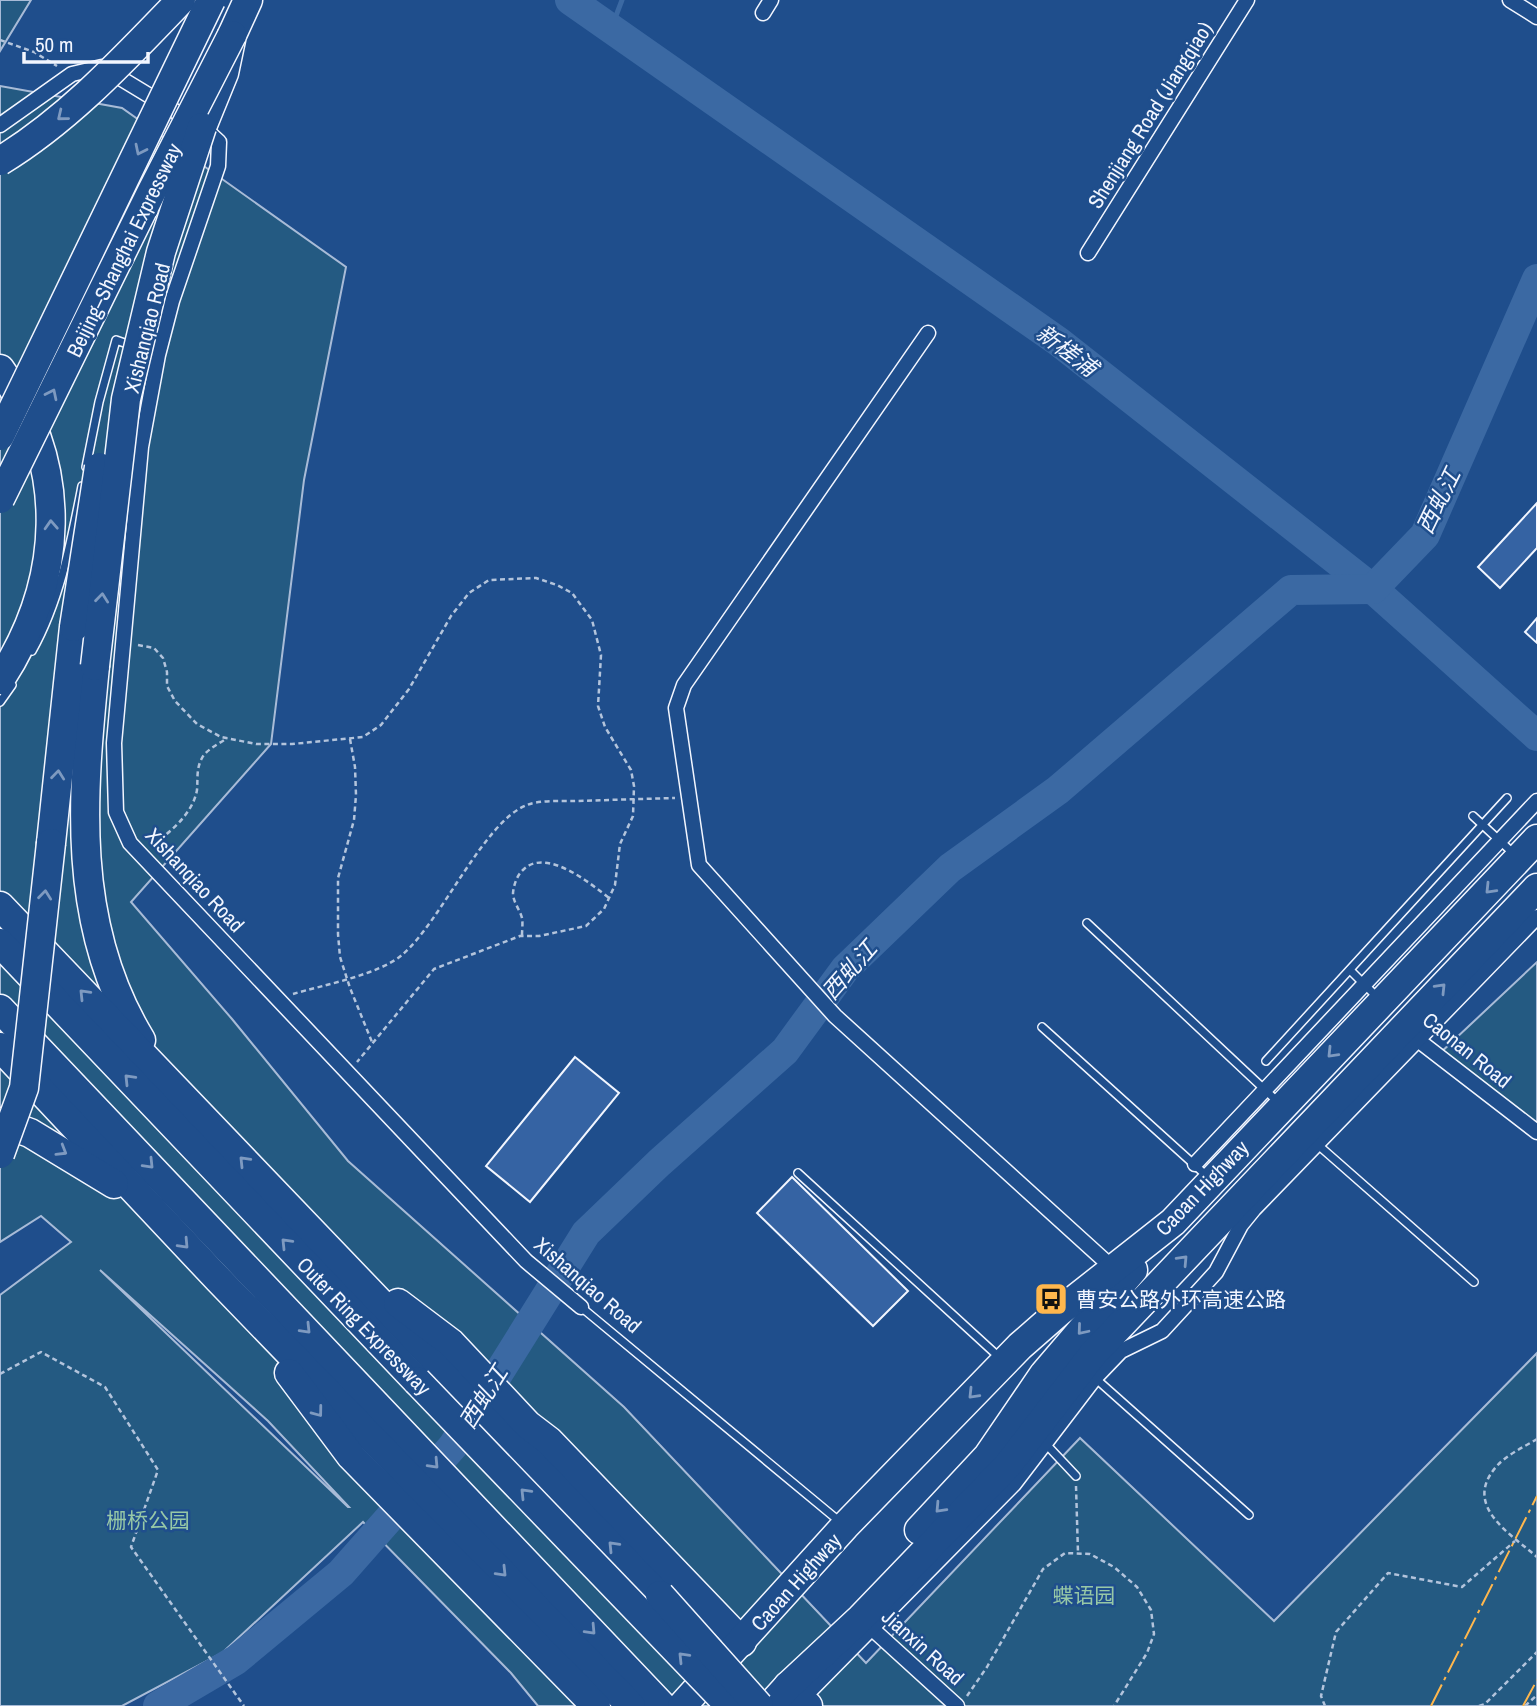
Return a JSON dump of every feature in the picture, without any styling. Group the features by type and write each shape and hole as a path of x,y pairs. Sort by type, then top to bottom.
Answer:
{"highway":[{"path":"0,162 104,80 181,0"},
{"name":"Beijing–Shanghai Expressway","path":"0,436 211,0"},
{"name":"Beijing–Shanghai Expressway","path":"0,499 248,0"},
{"path":"0,1154 24,1088 74,627 98,473 134,321 157,250 224,73 232,35"},
{"path":"164,1079 125,1010 108,972 86,876 84,802 96,652 126,399 161,252 202,127"},
{"path":"0,369 19,395 43,461 49,493 51,540 37,611 7,681"},
{"name":"Caoan Highway","path":"682,1706 845,1526 1004,1362 1060,1311 1173,1222 1203,1172 1373,993 1518,846"},
{"name":"Caoan Highway","path":"776,1702 867,1624 1008,1465 1039,1438 1089,1373 1093,1354 1311,1138 1411,1034 1537,888"},
{"path":"0,906 660,1595 776,1702 988,1456 1044,1374 1173,1222"},
{"name":"Outer Ring Expressway","path":"0,943 434,1362 730,1706"},
{"name":"Outer Ring Expressway","path":"0,1009 379,1425 663,1706"},
{"path":"0,1047 218,1279 379,1425 631,1706"},
{"path":"0,1122 30,1133 61,1150 151,1209"},
{"path":"218,1279 351,1456 596,1706"},
{"path":"434,1362 550,1441 742,1642 729,1680 708,1706"}],"street":[{"name":"Shenjiang Road (Jiangqiao)","path":"1088,253 1247,0"},
{"path":"1510,0 1537,17"},
{"name":"Xishanqiao Road","path":"0,125 72,74 102,67 206,130 219,142 218,166 172,301 158,355 141,447 114,743 116,812 130,843 526,1261 580,1307"},
{"path":"928,334 684,685 676,708 699,865 835,1016 1115,1270"},
{"path":"1518,846 1535,803"},
{"path":"1411,1034 1537,917"},
{"name":"Caonan Road","path":"1411,1034 1537,1132"},
{"name":"Jianxin Road","path":"867,1624 962,1701"}],"lane":[{"path":"85,470 99,402 116,340 158,355"},
{"path":"28,658 41,634 56,594 83,483"},
{"path":"0,702 7,681"},
{"path":"1266,1061 1507,798"},
{"path":"1473,816 1518,846"},
{"path":"1087,923 1273,1098"},
{"path":"1350,970 1373,993"},
{"path":"1042,1027 1203,1172"},
{"path":"1311,1138 1474,1282"},
{"path":"797,1172 1004,1362"},
{"name":"Xishanqiao Road","path":"580,1307 845,1526"},
{"path":"1089,1373 1249,1515"},
{"path":"1039,1438 1076,1476"}],"path":[{"path":"0,40 34,52 72,74"},
{"path":"123,641 154,648 163,658 167,686 174,701 197,724 228,738 256,744 350,739 363,737 381,725 409,689 452,616 469,593 489,580 536,578 557,585 572,593 592,620 601,655 597,706 605,727 631,770 634,799 633,816 620,844 619,864 610,898 604,909 586,926 539,936 522,936 433,969 348,1072"},
{"path":"139,852 180,822 197,792 197,773 201,760 206,752 228,738"},
{"path":"350,739 356,795 354,820 338,878 340,957 373,1043"},
{"path":"277,998 378,969 400,957 418,939 493,834 512,815 527,805 689,797"},
{"path":"522,936 522,918 513,895 519,873 527,866 537,862 555,863 590,882 610,898"},
{"path":"0,1374 41,1352 106,1387 158,1470 131,1547 244,1706"},
{"path":"1537,1439 1497,1465 1485,1484 1484,1502 1492,1518 1537,1557"},
{"path":"1076,1476 1077,1553"},
{"path":"1325,1706 1321,1696 1336,1632 1388,1573 1462,1587 1515,1541"},
{"path":"962,1701 987,1667 1044,1569 1065,1553 1077,1553 1090,1554 1114,1567 1137,1587 1151,1611 1154,1634 1147,1653 1114,1706"},
{"path":"1479,1706 1485,1704 1537,1652"},
{"path":"1525,1706 1537,1695"}],"green space":[{"path":"0,0 31,0 0,51"},
{"path":"0,86 122,108 346,267 304,480 271,744 131,902 232,1019 348,1161 624,1407 866,1663 1080,1438 1274,1621 1537,1353 1537,1706 538,1706 511,1673 363,1522 222,1653 122,1706 0,1706 0,1295 71,1242 41,1216 0,1242","holes":["100,1270 268,1421 349,1507"]},
{"path":"1537,962 1537,1131 1437,1056"}],"building":[{"path":"1537,503 1537,548 1500,588 1478,567"},
{"path":"1537,618 1537,643 1525,632"},
{"path":"575,1057 619,1093 530,1202 486,1166"},
{"path":"792,1177 908,1291 873,1326 757,1213"}],"waterway":[{"name":"新槎浦","path":"570,0 1059,342 1373,589 1537,736"},
{"path":"611,29 622,0"},
{"name":"西虬江","path":"158,1706 236,1660 341,1573 453,1446 586,1233 659,1163 785,1051 845,969 950,868 1058,790 1291,590 1373,589 1425,535 1537,279"}],"power":[{"path":"1431,1706 1537,1496"},
{"path":"1523,1706 1537,1680"}],"place":[{"name":"曹安公路外环高速公路","path":"1051,1299"}],"park label":[{"name":"栅桥公园","path":"148,1520"},
{"name":"蝶语园","path":"1084,1595"}]}
